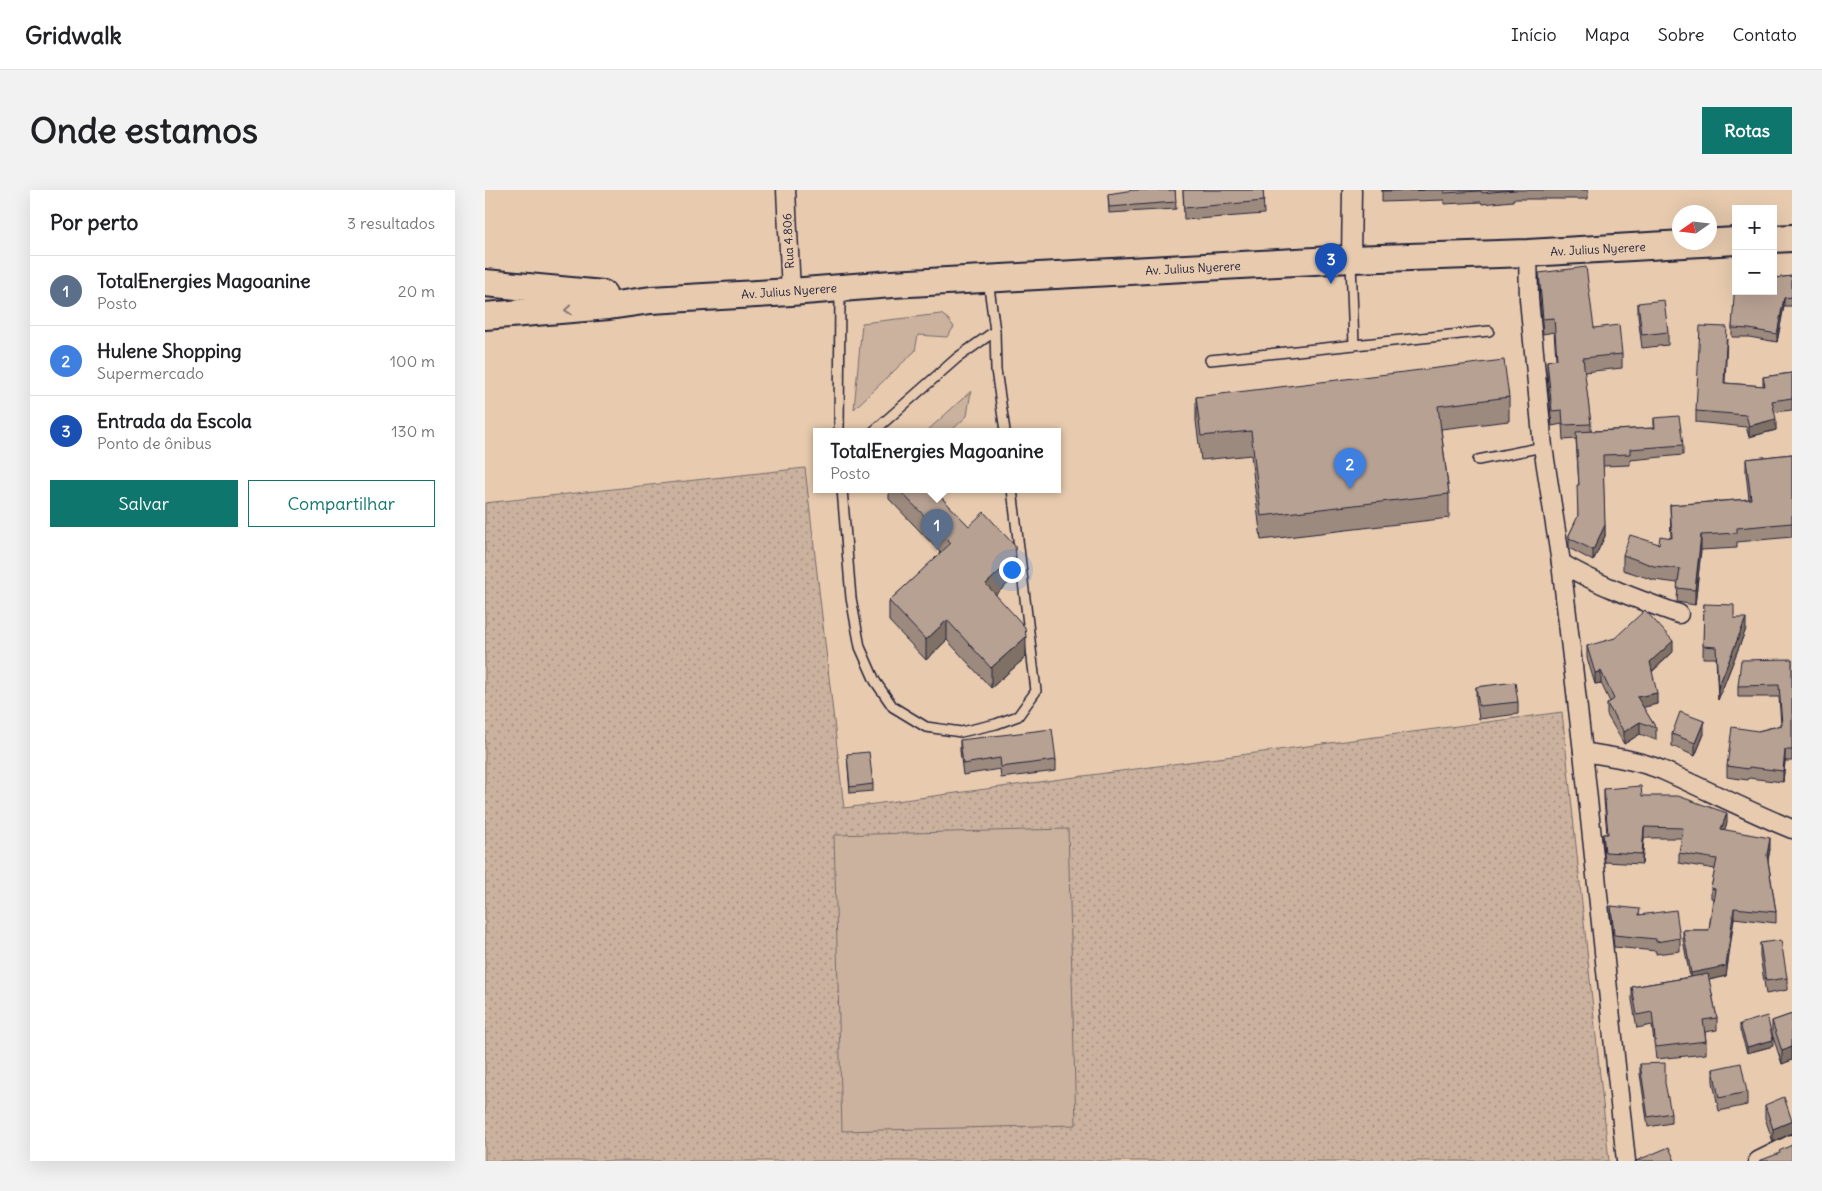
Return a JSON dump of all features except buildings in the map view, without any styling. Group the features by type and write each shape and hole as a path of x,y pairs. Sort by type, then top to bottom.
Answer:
{"main road":[{"path":"1777,239 1792,238"},
{"name":"Av. Julius Nyerere","path":"485,316 609,306 651,300 891,284 1351,259 1527,253 1732,241"},
{"name":"Av. Julius Nyerere","path":"485,283 651,300"}],"street":[{"name":"Rua 4.806","path":"786,190 791,292"},
{"path":"1351,259 1353,190"},
{"path":"1527,253 1530,308 1543,448 1561,563 1583,752 1625,1161"},
{"path":"1561,563 1641,600 1679,614"},
{"path":"1583,752 1603,755 1660,770 1739,807 1792,829"},
{"path":"1758,1161 1792,1144"}],"lane":[{"path":"1351,259 1354,345"},
{"path":"988,280 995,331 996,370 1005,428"},
{"path":"839,428 840,288"},
{"path":"877,428 957,358 995,331"},
{"path":"1210,360 1489,331"},
{"path":"1478,460 1543,448"},
{"path":"842,493 853,606 860,647 875,681 893,707 926,727 961,732 996,724 1018,716 1036,691 1012,493"}],"shaded area":[{"path":"941,314 954,327 947,337 918,335 915,351 854,409 862,323"},
{"path":"971,391 967,416 954,428 930,428"},
{"path":"805,468 844,808 1562,712 1609,1161 485,1161 485,503"},
{"path":"1068,829 1076,1125 842,1131 834,835"}],"place":[{"name":"Entrada da Escola","path":"1331,284"},
{"name":"Hulene Shopping","path":"1350,489"},
{"name":"TotalEnergies Magoanine","path":"937,550"}]}
